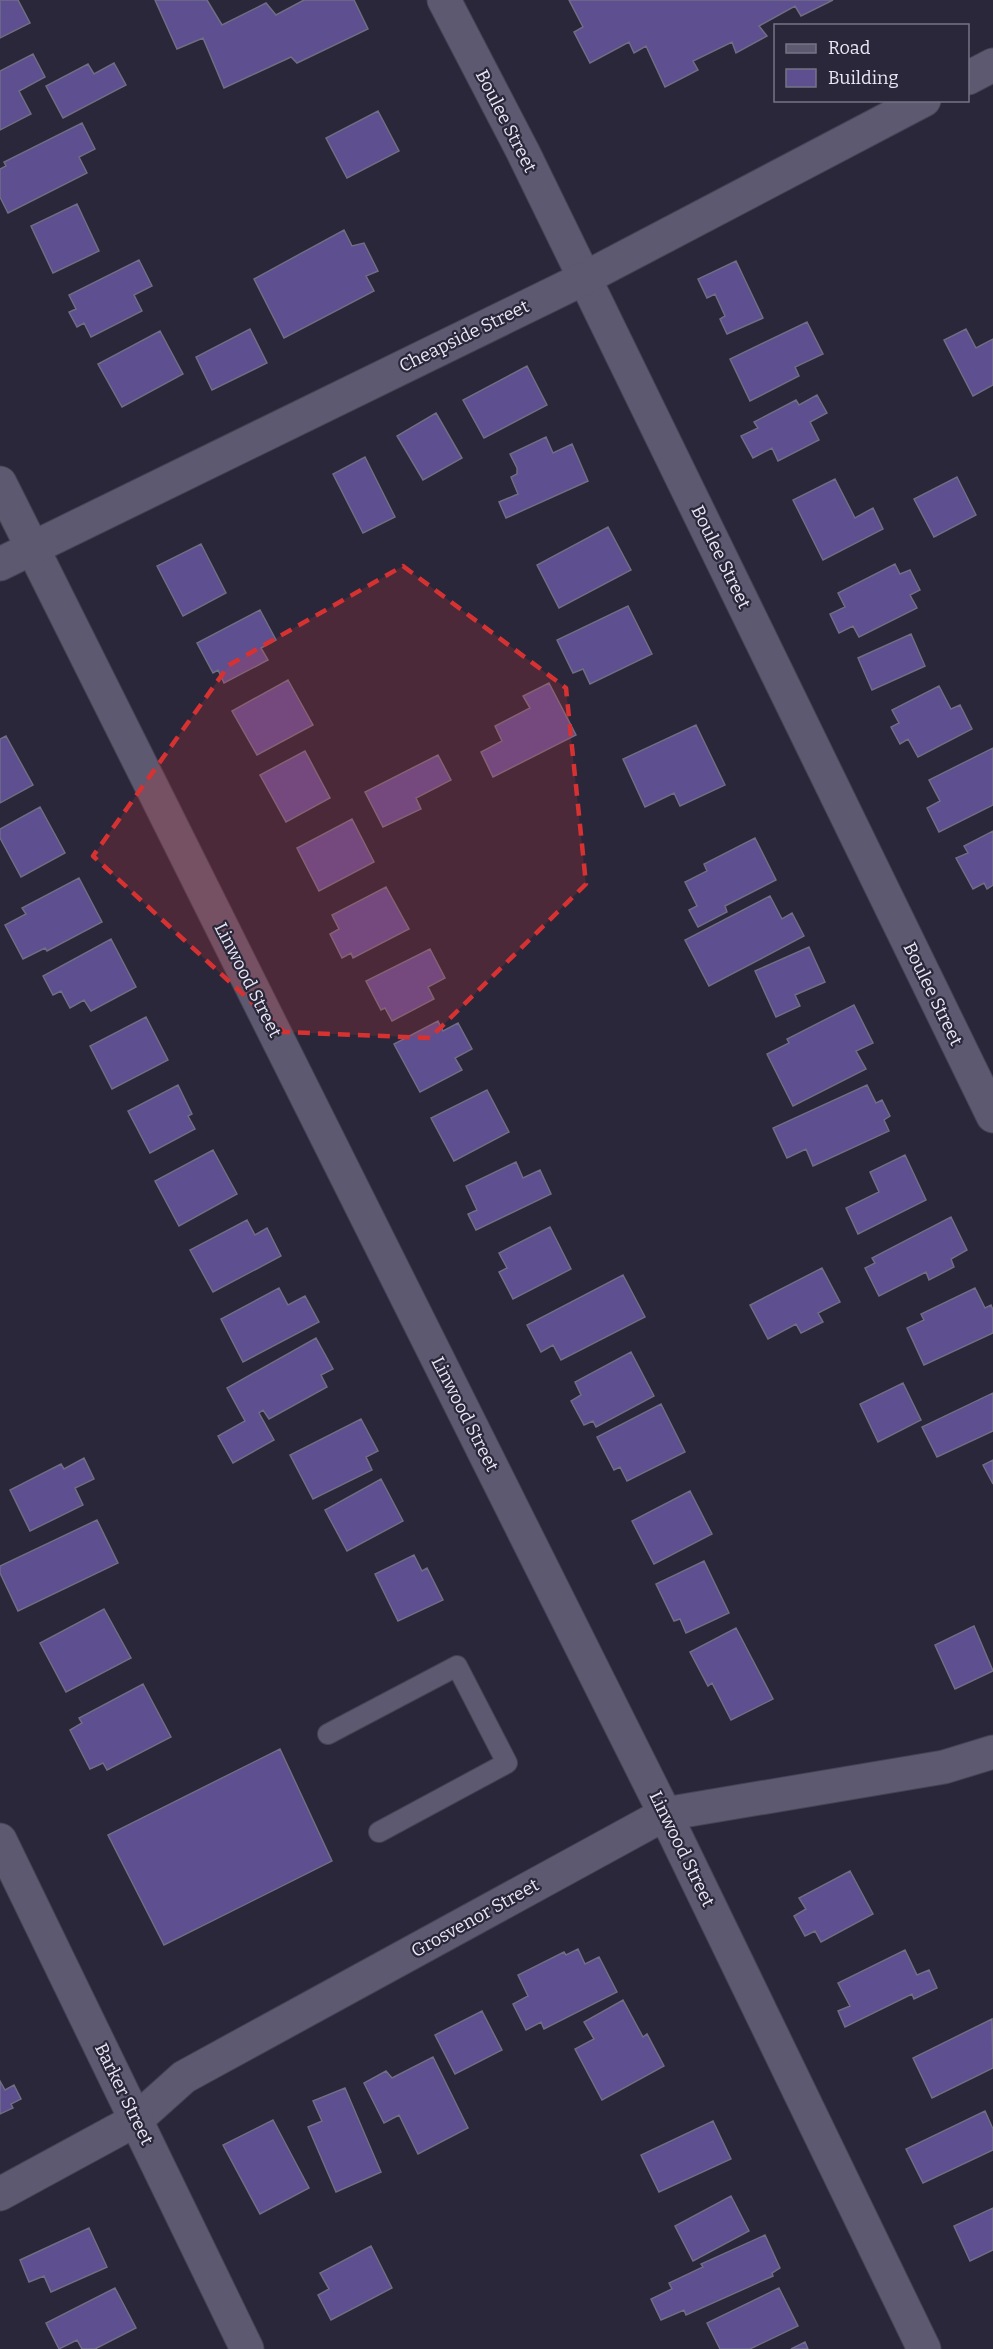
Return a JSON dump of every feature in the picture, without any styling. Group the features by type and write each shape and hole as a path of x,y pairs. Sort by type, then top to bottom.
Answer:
{"street":[{"name":"Boulee Street","path":"444,0 585,278 993,1116"},
{"path":"969,77 993,65"},
{"name":"Cheapside Street","path":"0,564 585,278 920,102"},
{"name":"Linwood Street","path":"0,483 665,1814 924,2349"},
{"name":"Grosvenor Street","path":"0,2194 136,2120 184,2077 665,1814 944,1767 993,1752"},
{"name":"Barker Street","path":"0,1840 247,2349"}],"lane":[{"path":"328,1734 457,1666 507,1763 379,1832"}],"highlighted area":[{"path":"403,566 566,688 586,884 430,1038 284,1032 93,856 229,665"}],"building":[{"path":"0,0 18,0 30,23 0,38"},
{"path":"155,0 207,0 222,25 266,3 276,15 304,0 354,0 368,29 297,63 291,57 224,88 203,38 177,49"},
{"path":"569,0 833,0 801,16 795,6 759,26 767,36 736,53 732,42 693,61 698,70 665,87 646,46 634,53 629,42 590,63 574,32 583,27"},
{"path":"33,54 45,77 19,91 31,114 0,130 0,71"},
{"path":"114,63 126,85 63,118 46,86 88,64 94,74"},
{"path":"378,111 399,151 347,178 326,138"},
{"path":"82,123 95,149 79,157 87,173 8,213 0,197 0,169 6,166 4,162"},
{"path":"77,204 99,251 53,273 31,226"},
{"path":"344,230 352,246 364,243 378,271 366,276 374,291 284,338 254,279"},
{"path":"139,260 152,286 134,295 142,311 91,337 84,323 77,327 69,312 76,309 69,295"},
{"path":"736,261 763,318 727,334 720,319 725,316 715,294 707,298 698,279"},
{"path":"807,322 823,354 795,367 799,376 750,401 730,359"},
{"path":"250,329 267,363 212,390 196,357"},
{"path":"966,329 976,348 993,339 993,385 973,396 944,340"},
{"path":"160,331 183,374 122,407 98,364"},
{"path":"527,366 547,405 484,438 463,400"},
{"path":"817,395 827,413 810,422 819,440 778,461 772,448 753,458 741,436 758,428 754,422 796,400 799,405"},
{"path":"436,413 462,458 423,480 397,436"},
{"path":"546,437 553,453 572,444 588,481 506,518 499,502 518,494 511,477 517,474 517,468 510,454"},
{"path":"365,457 395,517 363,533 333,474"},
{"path":"957,477 976,515 934,537 914,499"},
{"path":"835,479 855,518 873,508 883,529 823,560 793,500"},
{"path":"608,527 631,570 559,608 537,565"},
{"path":"201,544 226,593 183,616 157,566"},
{"path":"895,564 900,574 910,570 920,590 910,595 917,608 859,637 853,626 839,633 830,614 845,607 838,593"},
{"path":"628,606 652,654 590,684 583,669 573,673 557,640"},
{"path":"260,610 276,640 261,648 268,660 224,683 218,670 213,673 197,643"},
{"path":"911,634 925,666 872,690 858,658"},
{"path":"288,680 313,725 257,755 232,711"},
{"path":"549,683 576,735 493,777 481,752 502,741 495,726 530,708 523,696"},
{"path":"939,686 951,709 960,705 972,729 918,757 908,739 900,744 891,727 899,723 892,710"},
{"path":"696,725 725,785 680,806 674,793 645,807 623,759"},
{"path":"6,736 33,785 0,803 0,739"},
{"path":"993,748 993,805 939,832 927,808 940,801 929,780"},
{"path":"305,751 330,798 286,822 260,775"},
{"path":"438,755 451,780 416,798 421,809 383,827 365,792"},
{"path":"40,807 65,853 21,877 0,838 0,829"},
{"path":"352,819 374,862 319,891 297,848"},
{"path":"993,831 993,885 987,889 984,883 973,889 956,858 968,853 964,846"},
{"path":"755,838 776,880 725,906 727,912 698,927 689,910 697,906 685,882 707,871 704,864"},
{"path":"79,878 102,922 47,951 45,948 23,959 5,925 26,914 22,908"},
{"path":"386,887 409,929 353,958 351,953 342,958 330,934 339,929 332,915"},
{"path":"770,896 782,919 792,913 804,936 709,986 685,940"},
{"path":"111,939 136,987 91,1011 84,1000 70,1008 61,991 53,995 43,976"},
{"path":"809,947 825,982 795,995 800,1006 776,1017 755,971"},
{"path":"430,949 445,978 428,987 434,999 392,1021 385,1008 381,1010 366,981"},
{"path":"854,1005 873,1043 856,1051 866,1069 793,1106 767,1054 789,1043 787,1039"},
{"path":"146,1017 168,1060 112,1089 90,1046"},
{"path":"438,1021 443,1031 458,1023 472,1049 455,1058 462,1070 420,1092 394,1044"},
{"path":"178,1085 192,1114 188,1116 195,1129 150,1153 128,1111"},
{"path":"867,1085 876,1103 882,1100 890,1116 884,1120 889,1131 813,1166 806,1149 787,1158 773,1128"},
{"path":"487,1090 509,1132 454,1161 431,1118"},
{"path":"213,1150 237,1194 179,1226 155,1181"},
{"path":"905,1155 926,1200 858,1234 846,1208 879,1192 870,1172"},
{"path":"516,1162 523,1178 540,1170 551,1194 476,1230 468,1214 477,1210 466,1186"},
{"path":"951,1217 967,1250 951,1259 954,1267 929,1280 926,1272 879,1296 865,1268 875,1263 872,1258"},
{"path":"247,1220 255,1235 267,1228 281,1256 213,1292 190,1250"},
{"path":"550,1227 571,1269 513,1299 499,1272 507,1268 499,1253"},
{"path":"822,1268 840,1302 818,1313 823,1322 801,1333 796,1324 768,1339 750,1305"},
{"path":"623,1275 645,1317 561,1360 553,1345 541,1352 527,1325"},
{"path":"279,1288 288,1305 305,1296 319,1322 243,1362 221,1319"},
{"path":"975,1288 985,1308 991,1305 993,1310 993,1333 924,1365 907,1328 924,1320 921,1314"},
{"path":"316,1338 333,1369 321,1375 327,1387 269,1419 263,1410 259,1413 274,1440 233,1463 218,1436 245,1421 227,1388"},
{"path":"631,1352 654,1396 596,1427 593,1421 584,1425 571,1401 581,1395 575,1382"},
{"path":"903,1383 921,1420 878,1442 860,1404"},
{"path":"993,1393 993,1431 937,1457 922,1427"},
{"path":"661,1404 685,1452 627,1481 620,1467 614,1470 597,1437"},
{"path":"361,1419 378,1451 366,1457 372,1470 313,1499 290,1455"},
{"path":"84,1458 94,1479 75,1488 83,1505 30,1531 10,1490 61,1464 64,1469"},
{"path":"993,1460 993,1484 983,1465"},
{"path":"381,1479 403,1521 347,1551 325,1510"},
{"path":"690,1491 712,1534 654,1564 632,1521"},
{"path":"97,1520 118,1563 18,1611 0,1573 0,1566"},
{"path":"414,1555 422,1571 427,1568 443,1600 398,1621 375,1574"},
{"path":"704,1561 729,1613 686,1633 680,1619 674,1621 656,1584"},
{"path":"104,1609 131,1658 66,1692 40,1643"},
{"path":"974,1626 993,1671 955,1689 935,1645"},
{"path":"736,1628 773,1699 731,1720 712,1683 708,1686 690,1652"},
{"path":"143,1684 171,1737 107,1770 103,1763 90,1769 70,1730 82,1723 79,1718"},
{"path":"280,1749 332,1861 164,1945 108,1835"},
{"path":"850,1871 873,1914 821,1942 815,1931 805,1936 794,1916 806,1909 799,1898"},
{"path":"578,1949 585,1964 599,1957 617,1992 544,2029 541,2022 526,2030 513,2004 528,1996 518,1975 564,1952 566,1955"},
{"path":"905,1950 917,1975 929,1970 937,1988 914,1999 912,1994 845,2027 838,2011 850,2006 838,1983"},
{"path":"623,2000 643,2037 647,2034 664,2066 602,2100 575,2049 594,2039 584,2022"},
{"path":"482,2011 502,2050 455,2074 435,2035"},
{"path":"992,2019 993,2068 932,2098 913,2058"},
{"path":"433,2057 468,2128 418,2154 399,2115 384,2123 364,2083 386,2071 392,2078"},
{"path":"0,2081 5,2090 14,2085 21,2099 11,2104 13,2108 0,2114"},
{"path":"345,2088 381,2172 336,2192 308,2127 322,2121 313,2101"},
{"path":"985,2111 993,2129 993,2150 923,2183 906,2149"},
{"path":"273,2120 309,2188 260,2214 223,2145"},
{"path":"713,2121 731,2159 659,2192 641,2155"},
{"path":"731,2196 749,2231 693,2261 675,2226"},
{"path":"993,2208 993,2250 970,2261 954,2226"},
{"path":"89,2228 107,2267 51,2292 44,2276 29,2282 20,2260"},
{"path":"765,2235 780,2268 772,2273 773,2276 686,2315 684,2310 661,2320 651,2299 672,2289 669,2283 703,2267 701,2264"},
{"path":"371,2246 392,2288 331,2320 318,2295 329,2289 320,2273"},
{"path":"115,2288 136,2328 95,2349 82,2349 77,2340 59,2349 46,2323"},
{"path":"779,2288 798,2326 750,2349 720,2349 707,2323"},
{"path":"805,2342 808,2349 791,2349"}]}
